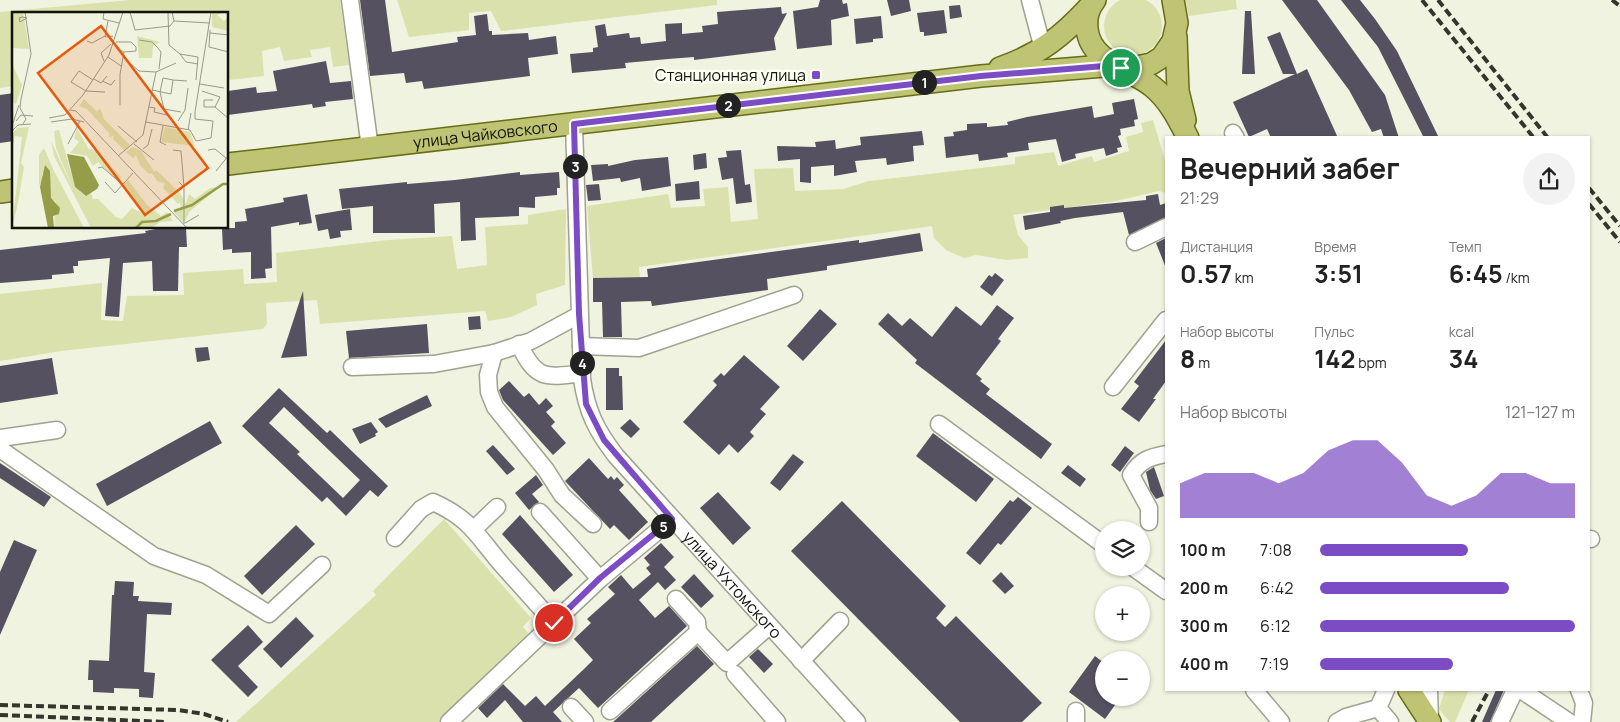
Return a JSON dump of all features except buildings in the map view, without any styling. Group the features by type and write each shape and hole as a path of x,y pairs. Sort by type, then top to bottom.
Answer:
{"main road":[{"name":"улица Чайковского","path":"981,76 1043,49 1068,30 1093,3"},
{"path":"1093,3 1086,24 1092,45 1104,58 1138,76 1160,93 1188,136"},
{"name":"улица Чайковского","path":"229,164 981,76 1104,66 1121,68 1142,67 1162,57 1173,41 1173,12"},
{"path":"1173,12 1178,91 1189,136"},
{"path":"1410,691 1430,722"}],"street":[{"path":"1030,0 1043,49"},
{"path":"350,1 370,148"},
{"name":"улица Ухтомского","path":"574,124 579,314 582,373 586,404 604,440 672,519 857,722"},
{"path":"1135,242 1165,227"},
{"path":"581,346 639,348 794,295"},
{"path":"352,367 434,364 494,353 531,341 579,314"},
{"path":"1113,387 1165,321"},
{"path":"519,344 529,365 544,375 558,376 582,373"},
{"path":"494,353 488,375 489,392 495,407 546,470 562,495 593,524"},
{"path":"939,424 1095,539"},
{"path":"0,438 57,430"},
{"path":"0,449 154,556 206,575 268,614 322,565"},
{"path":"1149,521 1149,508 1131,475 1136,466 1148,458 1165,454"},
{"path":"395,538 415,514 433,502 451,510 474,529 554,623"},
{"path":"474,529 497,508"},
{"path":"540,512 600,578"},
{"path":"449,722 600,578 672,519"},
{"path":"1145,576 1165,590"},
{"path":"676,598 697,622 698,632 727,663 769,626"},
{"path":"801,661 840,621"},
{"path":"610,712 698,632"},
{"path":"735,674 777,722"},
{"path":"1255,691 1282,722"},
{"path":"1378,708 1386,691"},
{"path":"1429,691 1430,722"},
{"path":"1500,722 1521,691 1569,722"},
{"path":"1579,691 1584,703 1582,722"},
{"path":"571,707 585,722"},
{"path":"1337,722 1346,717 1378,708"},
{"path":"1378,708 1390,722"}],"green space":[{"path":"1122,-1 1144,-1 1157,10 1161,20 1160,37 1144,53 1133,55 1122,53 1106,37 1104,26 1106,15"},
{"path":"130,0 340,0 349,65 333,67 330,47 310,50 312,57 284,61 280,47 262,51 264,76 229,80 229,12 12,12 12,86 0,88 0,12"},
{"path":"397,0 717,0 717,5 501,31 491,11 469,13 469,30 409,37"},
{"path":"1185,0 1236,0 1237,9 1189,16"},
{"path":"1153,120 1165,161 1165,193 1159,191 1116,201 1013,215 1018,235 1028,247 1028,258 1006,260 976,255 964,258 946,250 934,238 932,226 639,267 640,277 593,278 587,206 668,194 671,208 705,206 703,189 728,187 731,222 758,219 754,169 793,168 795,191 843,189 869,181 1015,164 1015,157 1054,152 1058,166 1092,156 1094,162 1129,151 1126,137 1143,132 1141,123"},
{"path":"566,209 565,285 536,294 537,305 511,317 488,321 485,311 320,324 317,300 266,303 267,324 263,329 61,351 0,361 0,294 102,283 101,320 123,321 127,296 184,295 183,273 243,269 244,284 277,282 276,253 388,240 452,236 457,269 487,265 485,227 528,224 528,215"},
{"path":"444,519 531,618 523,627 531,636 440,722 236,722 376,595 373,591"},
{"path":"1445,691 1469,691 1455,722 1450,722 1439,709"}],"railway":[{"path":"1422,0 1532,136"},
{"path":"1438,0 1546,136"},
{"path":"1612,0 1620,6"},
{"path":"1590,189 1620,226"},
{"path":"1590,205 1620,242"},
{"path":"1472,722 1488,691"},
{"path":"0,705 178,710 204,714 228,722"},
{"path":"0,715 166,722"}],"place":[{"name":"Станционная улица","path":"816,75"}],"route":[{"path":"554,623 600,578 672,519 604,440 594,425 586,404 582,379 579,314 574,124 981,76 1104,66 1121,68"}]}
